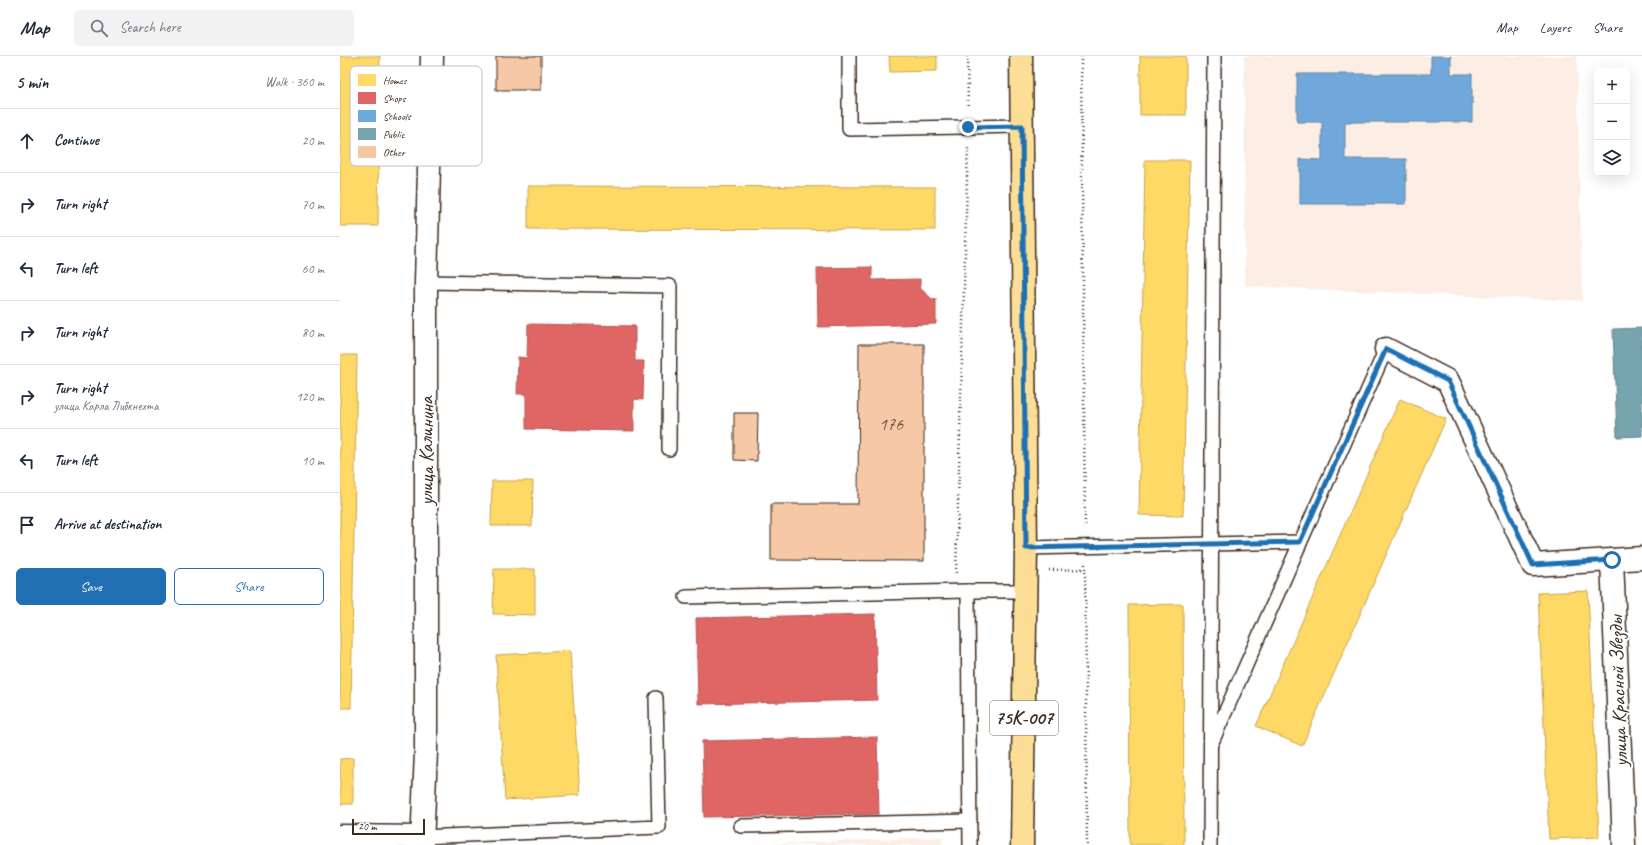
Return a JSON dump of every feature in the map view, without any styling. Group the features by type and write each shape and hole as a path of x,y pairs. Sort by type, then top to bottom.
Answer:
{"main road":[{"name":"75К-007","path":"1021,56 1026,548 1022,845"}],"street":[{"name":"улица Калинина","path":"432,56 432,66"},
{"name":"улица Калинина","path":"422,841 426,752 426,282 429,166"},
{"path":"1386,349 1448,381 1533,565 1642,558"},
{"name":"улица Красной Звезды","path":"1612,560 1624,845"},
{"path":"340,836 422,841"}],"lane":[{"path":"849,56 849,128 1022,126"},
{"path":"1210,845 1210,544 1214,56"},
{"path":"426,282 670,286 668,449"},
{"path":"1209,748 1386,349"},
{"path":"1026,548 1300,542"},
{"path":"962,591 970,845"},
{"path":"686,597 1026,591"},
{"path":"422,841 659,827 656,698"},
{"path":"740,826 970,821"}],"path":[{"path":"962,591 968,127 967,56"},
{"path":"1081,56 1087,845"}],"shaded area":[{"path":"1244,56 1577,56 1582,301 1245,286"},
{"path":"942,837 942,845 747,845"}],"building: Homes":[{"path":"340,56 380,56 380,66 350,66 350,166 379,166 378,226 340,226"},
{"path":"889,56 937,56 937,71 890,72"},
{"path":"1140,56 1186,56 1186,115 1140,115"},
{"path":"1145,160 1190,160 1183,516 1139,515"},
{"path":"528,186 935,187 935,230 528,229"},
{"path":"340,355 357,355 351,708 340,708"},
{"path":"1400,399 1446,419 1302,746 1256,726"},
{"path":"492,481 533,481 532,526 491,526"},
{"path":"494,569 535,569 535,615 493,614"},
{"path":"1588,591 1599,837 1549,839 1538,593"},
{"path":"1183,604 1184,845 1130,845 1129,605"},
{"path":"570,651 580,795 505,800 496,655"},
{"path":"353,758 353,804 340,804 340,759"}],"building: Shops":[{"path":"872,267 872,280 920,279 920,288 932,299 936,299 936,324 818,327 817,268"},
{"path":"528,324 635,326 635,361 644,361 643,400 634,399 634,431 526,429 526,394 517,394 518,357 527,358"},
{"path":"875,614 877,700 698,704 696,618"},
{"path":"877,737 879,814 704,817 702,741"}],"building: Schools":[{"path":"1431,56 1451,56 1451,74 1472,74 1472,122 1345,122 1345,159 1406,159 1406,204 1300,204 1300,159 1322,160 1322,122 1297,122 1297,74 1431,74"}],"building: Public":[{"path":"1642,328 1642,436 1617,437 1613,329"}],"building: Other":[{"path":"496,56 541,56 541,90 496,90"},
{"path":"859,344 924,344 924,561 771,560 771,504 858,504"},
{"path":"734,413 758,413 757,461 734,460"}],"route":[{"path":"968,127 1022,126 1026,548 1300,542 1386,349 1448,381 1533,565 1612,560"}]}
